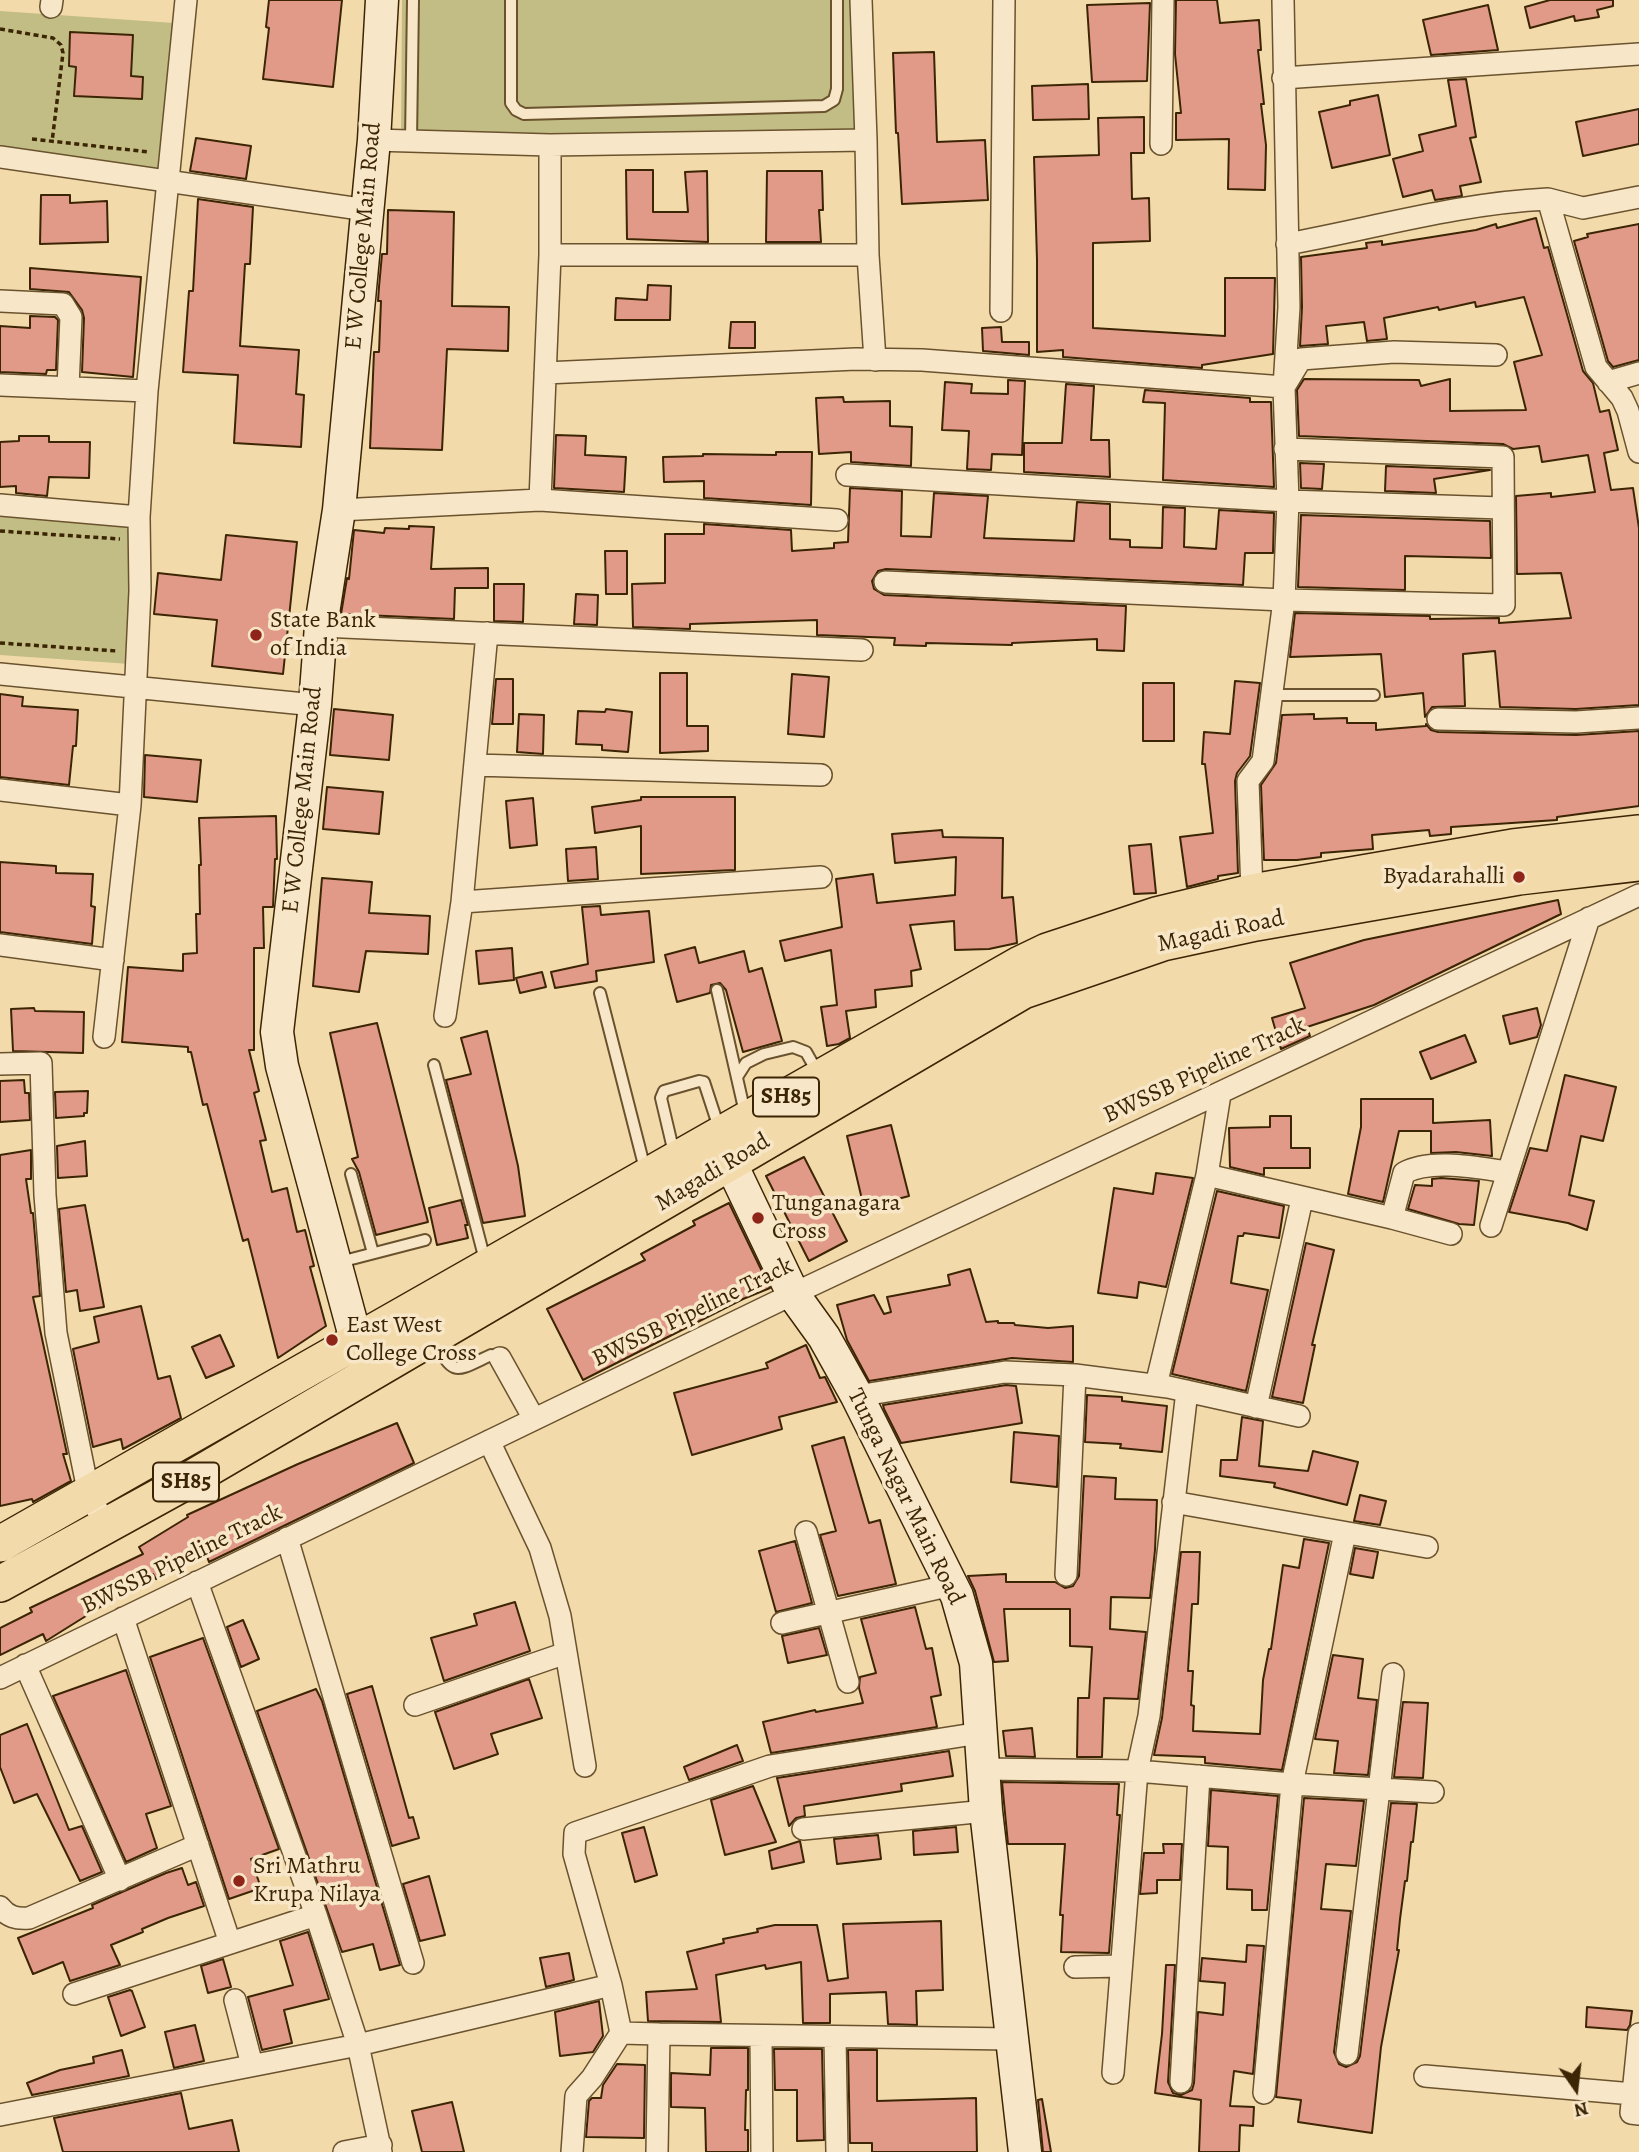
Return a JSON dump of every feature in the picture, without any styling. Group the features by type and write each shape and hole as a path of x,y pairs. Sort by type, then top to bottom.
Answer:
{"main road":[{"name":"Magadi Road","path":"0,1584 107,1527 661,1205 733,1138 821,1077 1020,964 1048,951 1156,915 1252,892 1513,847 1639,833"},
{"name":"Magadi Road","path":"1,1538 89,1495 661,1167 733,1138 1023,990 1163,943 1256,923 1519,877 1639,863"}],"street":[{"path":"104,1037 130,805 140,591 139,517 147,391 186,0"},
{"name":"E W College Main Road","path":"369,1373 356,1340 335,1263 282,1066 277,1032 315,705 321,626 339,510 374,140 382,0"},
{"path":"860,0 868,255 875,360"},
{"path":"1000,311 1004,0"},
{"path":"1161,144 1163,0"},
{"path":"1252,892 1248,782 1263,761 1284,600 1289,501 1284,387 1289,307 1283,0"},
{"path":"1283,78 1639,54"},
{"path":"374,140 550,145 866,140"},
{"path":"540,500 550,255 550,145"},
{"path":"0,157 367,210"},
{"path":"1287,244 1369,229 1436,212 1512,201 1548,199 1583,208 1639,197"},
{"path":"1548,199 1596,367 1622,398 1639,453"},
{"path":"550,255 868,255"},
{"path":"0,301 51,302 63,304 68,310 71,317 68,388"},
{"path":"1284,387 1301,359 1394,352 1496,355"},
{"path":"545,373 922,360 1284,387"},
{"path":"1608,382 1639,373"},
{"path":"0,385 147,391"},
{"path":"885,582 1284,600 1504,605 1503,457 1285,449"},
{"path":"847,475 1289,501 1502,508"},
{"path":"339,510 540,500 837,520"},
{"path":"0,505 139,517"},
{"path":"321,626 862,650"},
{"path":"445,1016 462,901 487,633"},
{"path":"0,674 315,705"},
{"path":"1438,719 1576,722 1639,718"},
{"path":"475,765 821,775"},
{"path":"0,790 130,805"},
{"path":"462,901 821,877"},
{"name":"BWSSB Pipeline Track","path":"0,1678 793,1294 1639,895"},
{"path":"1491,1226 1589,918"},
{"path":"0,944 113,960"},
{"path":"0,1064 41,1063 45,1195 56,1333 89,1495 107,1527"},
{"path":"1156,1385 1208,1175 1220,1094"},
{"name":"Tunga Nagar Main Road","path":"733,1138 793,1294 824,1337 857,1395 957,1596 976,1663 986,1811 1025,2152"},
{"path":"1392,1218 1404,1173 1411,1169 1429,1165 1508,1172"},
{"path":"1208,1175 1451,1234"},
{"path":"1256,1407 1302,1199"},
{"path":"500,1358 534,1419"},
{"path":"857,1395 1005,1372 1075,1375 1156,1385 1299,1416"},
{"path":"1066,1575 1075,1375"},
{"path":"1113,2073 1137,1771 1149,1716 1187,1391"},
{"path":"489,1441 540,1548 560,1616 586,1766"},
{"path":"1173,1502 1427,1547"},
{"path":"806,1532 848,1682"},
{"path":"1264,2093 1292,1784 1345,1533"},
{"path":"287,1538 413,1963"},
{"path":"197,1582 316,1915 358,2045 381,2149 345,2152"},
{"path":"782,1623 952,1585"},
{"path":"123,1618 230,1943"},
{"path":"415,1705 566,1653"},
{"path":"24,1665 120,1880"},
{"path":"1347,2054 1393,1674"},
{"path":"572,2152 576,2096 592,2078 621,2033 611,1985 574,1854 575,1833 770,1766 980,1733"},
{"path":"983,1769 1137,1771 1433,1792"},
{"path":"1181,2082 1199,1776"},
{"path":"803,1829 986,1811"},
{"path":"0,1907 8,1916 29,1918 198,1845"},
{"path":"74,1994 316,1915"},
{"path":"1075,1967 1122,1966"},
{"path":"0,2115 358,2045 611,1985"},
{"path":"235,2000 251,2065"},
{"path":"621,2033 1011,2039"},
{"path":"657,2152 659,2034"},
{"path":"1425,2076 1636,2104 1639,2034"},
{"path":"761,2036 762,2152"},
{"path":"835,2037 837,2152"}],"lane":[{"path":"411,141 413,0"},
{"path":"511,0 511,103 523,114 824,106 834,100 838,89 837,0"},
{"path":"1272,695 1374,695"},
{"path":"717,990 737,1077 733,1138"},
{"path":"600,993 661,1167"},
{"path":"737,1077 746,1063 764,1054 793,1047 806,1052 821,1077"},
{"path":"433,1065 486,1266"},
{"path":"661,1167 660,1098 663,1091 704,1082 733,1138"},
{"path":"351,1174 373,1253"},
{"path":"335,1263 425,1240"},
{"path":"433,1337 445,1361 452,1368 461,1369 491,1355 500,1358"}],"path":[{"path":"0,29 53,38 61,45 63,53 52,141 153,152"},
{"path":"0,531 124,539"},
{"path":"0,643 117,651 117,639"}],"shaded area":[{"path":"402,0 858,0 857,149 401,145"},
{"path":"0,11 174,23 162,172 0,150"},
{"path":"0,512 140,522 130,664 0,655"}],"building":[{"path":"269,0 342,0 333,87 263,79 269,28 266,27"},
{"path":"1176,0 1217,0 1220,23 1259,20 1261,50 1258,50 1264,104 1261,104 1266,145 1265,190 1228,189 1229,139 1176,140 1176,113 1181,113 1175,54"},
{"path":"1550,0 1613,0 1613,6 1597,10 1599,17 1575,21 1574,16 1530,28 1525,7"},
{"path":"1150,3 1147,81 1092,82 1087,5"},
{"path":"1488,5 1498,50 1431,55 1423,20"},
{"path":"70,32 133,35 131,76 143,77 142,99 74,96 76,67 69,66"},
{"path":"934,52 937,142 985,140 988,200 902,204 893,53"},
{"path":"1466,79 1476,137 1470,138 1481,182 1460,186 1462,196 1435,200 1432,190 1403,197 1393,159 1423,151 1419,135 1456,126 1448,80"},
{"path":"1088,84 1089,119 1033,120 1032,86"},
{"path":"1378,95 1390,155 1332,168 1319,112"},
{"path":"1639,109 1639,144 1583,156 1576,122"},
{"path":"1144,117 1144,153 1131,153 1132,199 1149,198 1150,241 1093,243 1093,328 1225,336 1225,278 1275,278 1273,354 1202,365 1202,368 1063,357 1063,350 1037,352 1034,157 1099,155 1098,118"},
{"path":"196,138 251,146 246,179 190,171"},
{"path":"626,170 653,170 653,212 688,212 685,172 707,171 708,242 627,239"},
{"path":"767,171 822,171 823,210 819,210 821,242 766,242"},
{"path":"41,195 70,195 70,203 107,201 108,242 40,244"},
{"path":"198,199 253,207 250,264 245,264 240,346 299,350 296,394 304,395 301,447 234,443 238,375 183,372 189,291 193,291"},
{"path":"388,210 454,212 452,306 509,307 508,351 447,349 442,450 370,448 374,352 379,352 381,301 378,301 382,254 387,254"},
{"path":"1536,218 1544,248 1548,247 1583,371 1593,383 1600,412 1609,410 1618,450 1604,453 1611,490 1633,488 1639,528 1639,705 1576,709 1500,707 1495,651 1463,654 1465,706 1432,707 1425,717 1423,693 1385,697 1381,654 1290,657 1295,613 1430,616 1430,619 1499,618 1499,623 1571,618 1561,573 1517,574 1516,496 1551,493 1551,497 1595,492 1588,455 1542,462 1539,446 1513,449 1503,444 1299,436 1297,390 1304,379 1419,380 1421,386 1450,379 1450,411 1526,410 1514,362 1542,355 1524,297 1476,307 1475,302 1439,310 1438,307 1384,318 1387,339 1367,341 1364,322 1326,326 1328,344 1300,346 1301,257 1367,248 1366,243 1382,241 1382,245 1476,230 1496,224 1497,228"},
{"path":"1639,224 1639,360 1613,367 1608,361 1574,241 1588,237 1587,234"},
{"path":"30,268 141,277 133,377 82,372 82,310 69,292 30,289"},
{"path":"648,285 671,286 670,320 615,320 616,298 647,300"},
{"path":"30,316 55,317 58,320 56,370 47,370 46,374 0,372 0,326 30,328"},
{"path":"731,322 755,322 755,348 729,348"},
{"path":"1001,327 1002,342 1029,342 1029,355 983,351 982,328"},
{"path":"1008,380 1025,381 1022,455 992,454 991,470 967,469 969,431 942,430 945,382 972,384 971,393 1008,394"},
{"path":"1066,384 1094,386 1091,440 1109,440 1110,477 1024,472 1024,443 1062,443"},
{"path":"1145,390 1271,402 1274,487 1163,480 1165,403 1143,402"},
{"path":"843,397 844,402 890,401 890,426 912,427 911,466 851,462 851,452 819,454 816,398"},
{"path":"556,435 586,436 585,455 626,457 624,492 554,488"},
{"path":"19,436 49,436 49,442 90,442 89,478 49,477 47,496 16,493 16,486 0,487 0,442 19,441"},
{"path":"776,452 812,452 811,505 704,498 704,481 664,482 663,457 703,454 776,455"},
{"path":"1300,463 1324,464 1322,489 1301,488"},
{"path":"1386,466 1490,470 1434,479 1436,493 1385,491"},
{"path":"850,488 902,491 901,536 931,537 934,493 988,496 984,538 1074,541 1077,502 1110,504 1110,539 1130,540 1130,547 1162,548 1163,507 1185,508 1184,547 1216,549 1219,510 1274,513 1273,553 1245,553 1243,585 886,569 878,571 872,581 874,589 884,595 1126,606 1124,651 1097,650 1097,639 1012,645 894,645 895,638 817,635 817,620 690,624 690,629 633,627 632,584 665,583 665,534 704,534 704,524 791,530 792,551 834,548 834,543 848,542"},
{"path":"1301,515 1490,521 1491,558 1405,556 1405,590 1298,587"},
{"path":"409,526 434,527 431,569 488,568 488,588 455,588 454,619 341,614 347,578 349,579 354,530 384,533 385,528 409,529"},
{"path":"226,535 297,542 283,674 212,666 217,620 154,614 158,573 221,580"},
{"path":"605,551 627,551 627,594 606,594"},
{"path":"494,584 524,584 523,622 494,621"},
{"path":"576,594 598,595 597,625 574,624"},
{"path":"660,673 687,673 687,726 708,726 708,751 660,753"},
{"path":"792,674 829,677 824,737 788,734"},
{"path":"496,679 513,679 513,724 492,724"},
{"path":"1235,681 1260,683 1250,756 1237,773 1235,781 1238,873 1218,876 1218,879 1187,887 1180,837 1213,833 1205,764 1202,764 1204,732 1230,734"},
{"path":"1143,683 1174,683 1174,741 1143,741"},
{"path":"0,694 23,697 22,706 78,710 76,746 73,746 69,785 0,777"},
{"path":"334,709 393,715 389,760 330,755"},
{"path":"606,709 632,712 628,752 602,750 602,745 576,744 578,711 605,712"},
{"path":"519,714 544,715 543,754 517,752"},
{"path":"1314,714 1314,719 1347,718 1347,723 1376,723 1376,730 1426,724 1431,730 1438,732 1576,735 1639,731 1639,806 1557,817 1557,820 1451,827 1451,834 1430,836 1429,830 1372,835 1373,849 1321,853 1321,857 1297,860 1264,860 1261,785 1276,763 1282,715"},
{"path":"145,755 201,760 197,802 144,797"},
{"path":"327,787 383,792 379,834 323,829"},
{"path":"641,797 735,797 735,870 641,874 641,826 595,833 592,807 641,800"},
{"path":"533,798 537,845 510,848 506,801"},
{"path":"276,816 277,859 273,907 263,907 264,948 254,948 254,1050 249,1050 259,1091 254,1093 266,1140 260,1141 272,1192 287,1188 297,1232 305,1230 314,1266 310,1267 326,1326 278,1358 248,1239 243,1241 207,1104 203,1105 191,1052 188,1052 188,1047 122,1042 128,967 183,971 183,954 197,953 196,914 200,914 201,865 199,818"},
{"path":"942,830 943,837 1003,838 1002,898 1013,897 1017,943 989,949 955,950 954,921 910,925 921,969 911,971 912,986 875,990 876,1007 846,1011 850,1038 827,1046 821,1007 837,1005 831,950 785,961 780,941 842,927 836,879 873,874 877,903 955,895 956,857 895,863 892,834"},
{"path":"1151,844 1156,893 1134,894 1129,846"},
{"path":"596,847 598,879 568,881 566,849"},
{"path":"0,862 56,866 56,873 93,874 91,906 95,907 92,944 0,932"},
{"path":"322,878 372,882 369,913 430,916 428,954 366,951 359,992 313,986"},
{"path":"1558,900 1561,914 1374,1005 1307,1027 1310,1036 1281,1049 1272,1018 1305,1008 1290,963 1364,940"},
{"path":"600,906 601,915 649,911 654,962 596,971 597,981 555,988 551,972 588,964 582,907"},
{"path":"695,947 699,963 744,951 749,972 762,968 782,1041 743,1052 726,990 720,983 711,985 710,993 677,1002 665,955"},
{"path":"512,948 514,980 479,984 476,951"},
{"path":"542,972 546,987 520,993 516,978"},
{"path":"34,1008 35,1011 84,1012 83,1053 13,1051 11,1009"},
{"path":"1537,1008 1541,1025 1537,1037 1510,1044 1503,1016"},
{"path":"377,1023 428,1222 376,1235 359,1172 352,1159 358,1157 330,1033"},
{"path":"487,1031 518,1166 525,1216 483,1223 446,1080 471,1074 461,1038"},
{"path":"1465,1035 1476,1062 1431,1079 1420,1052"},
{"path":"1565,1075 1616,1087 1603,1141 1581,1136 1569,1195 1594,1201 1587,1230 1568,1223 1509,1212 1530,1148 1547,1151"},
{"path":"24,1080 25,1093 29,1093 30,1120 0,1122 0,1081"},
{"path":"88,1091 87,1113 84,1113 84,1116 56,1118 55,1092"},
{"path":"1361,1099 1433,1099 1433,1123 1490,1120 1492,1156 1456,1152 1431,1153 1431,1131 1399,1131 1383,1202 1348,1194 1361,1127"},
{"path":"1270,1116 1291,1116 1291,1148 1310,1148 1310,1168 1264,1168 1264,1175 1230,1167 1229,1128 1270,1127"},
{"path":"891,1125 909,1196 864,1208 847,1136"},
{"path":"85,1141 87,1176 58,1178 57,1146"},
{"path":"31,1150 31,1179 26,1179 33,1213 40,1296 33,1297 67,1454 63,1454 71,1481 33,1502 32,1499 0,1506 0,1155"},
{"path":"804,1157 847,1241 809,1261 766,1176"},
{"path":"1156,1173 1193,1178 1166,1287 1139,1282 1137,1298 1098,1293 1114,1188 1153,1194"},
{"path":"1432,1179 1479,1181 1474,1225 1459,1224 1408,1209 1415,1185 1432,1186"},
{"path":"1217,1191 1284,1206 1279,1238 1244,1233 1243,1236 1238,1236 1231,1283 1268,1290 1246,1391 1172,1374"},
{"path":"461,1200 468,1225 465,1225 468,1238 437,1245 429,1208"},
{"path":"729,1203 770,1288 583,1380 547,1309 645,1260 641,1254 695,1225 693,1221"},
{"path":"85,1205 104,1307 80,1311 77,1290 66,1292 59,1209"},
{"path":"1306,1243 1334,1250 1312,1345 1315,1345 1303,1403 1272,1397"},
{"path":"970,1269 986,1322 998,1321 1048,1328 1073,1326 1073,1362 1012,1358 869,1381 847,1340 837,1305 874,1295 884,1314 891,1312 887,1297 950,1285 948,1275"},
{"path":"141,1306 158,1379 170,1376 181,1418 123,1449 121,1439 93,1447 73,1349 99,1342 94,1317"},
{"path":"220,1335 234,1366 206,1378 192,1347"},
{"path":"806,1345 820,1378 825,1377 837,1402 779,1417 782,1429 692,1455 674,1393 768,1368 766,1363"},
{"path":"1006,1385 1016,1386 1022,1423 901,1443 883,1405"},
{"path":"1087,1395 1122,1397 1122,1401 1167,1406 1162,1452 1120,1448 1121,1444 1085,1442"},
{"path":"1242,1417 1263,1421 1259,1466 1308,1471 1313,1451 1358,1462 1347,1505 1274,1487 1275,1483 1220,1476 1221,1460 1237,1460"},
{"path":"397,1423 414,1463 209,1562 206,1554 156,1579 153,1574 46,1641 43,1634 0,1655 0,1628 32,1612 30,1608 143,1554 139,1547 188,1517 187,1515 298,1464"},
{"path":"1014,1432 1059,1436 1057,1487 1011,1482"},
{"path":"844,1437 869,1523 880,1520 896,1584 838,1596 820,1535 836,1531 812,1446"},
{"path":"1084,1476 1116,1478 1115,1499 1157,1500 1150,1598 1111,1597 1110,1629 1146,1632 1138,1699 1104,1698 1102,1757 1077,1757 1078,1698 1089,1698 1092,1647 1070,1646 1070,1609 1004,1609 1008,1661 994,1662 975,1591 968,1576 1006,1574 1006,1582 1055,1582 1065,1588 1073,1586 1079,1576"},
{"path":"1360,1495 1386,1501 1380,1525 1354,1521"},
{"path":"1304,1539 1329,1543 1282,1770 1205,1763 1205,1757 1154,1755 1162,1718 1181,1552 1200,1552 1198,1604 1192,1604 1188,1671 1193,1671 1193,1731 1260,1734 1263,1680 1271,1649 1283,1565 1299,1568"},
{"path":"795,1541 812,1603 776,1612 759,1551"},
{"path":"1355,1548 1378,1552 1373,1578 1350,1574"},
{"path":"515,1602 530,1651 444,1681 431,1638 477,1625 474,1614"},
{"path":"915,1607 926,1649 932,1648 941,1695 931,1697 937,1727 771,1753 763,1722 863,1703 859,1688 860,1677 876,1673 861,1619"},
{"path":"243,1620 259,1659 241,1667 227,1627"},
{"path":"819,1628 827,1655 788,1663 782,1636"},
{"path":"203,1638 279,1849 251,1859 261,1888 229,1899 150,1657"},
{"path":"1333,1655 1363,1659 1358,1698 1377,1700 1368,1775 1334,1773 1338,1741 1315,1739"},
{"path":"126,1670 171,1806 146,1814 157,1848 126,1862 53,1696"},
{"path":"529,1679 542,1718 491,1734 498,1754 454,1769 435,1712"},
{"path":"372,1686 409,1818 413,1817 419,1838 392,1846 347,1694"},
{"path":"316,1689 322,1701 400,1965 380,1970 373,1944 342,1952 257,1711"},
{"path":"1403,1702 1428,1703 1423,1778 1394,1777"},
{"path":"27,1724 69,1830 82,1826 102,1872 80,1881 37,1794 14,1803 0,1767 0,1735"},
{"path":"1032,1728 1035,1757 1006,1756 1003,1731"},
{"path":"737,1745 743,1761 689,1780 684,1767"},
{"path":"949,1751 953,1776 901,1784 902,1791 804,1806 805,1816 796,1818 789,1826 777,1778"},
{"path":"1002,1782 1119,1784 1117,1815 1120,1815 1109,1953 1061,1952 1063,1915 1060,1915 1065,1844 1008,1844"},
{"path":"753,1786 776,1842 725,1855 711,1800"},
{"path":"1211,1790 1278,1796 1267,1910 1252,1910 1252,1890 1227,1889 1228,1847 1208,1846"},
{"path":"1304,1798 1364,1801 1356,1866 1326,1864 1321,1909 1351,1911 1334,2052 1339,2064 1346,2067 1357,2062 1360,2056 1391,1803 1417,1804 1400,1919 1399,1950 1381,2047 1372,2133 1298,2122 1301,2100 1276,2097"},
{"path":"644,1827 657,1875 635,1882 622,1833"},
{"path":"956,1827 958,1852 914,1855 913,1831"},
{"path":"878,1835 881,1859 837,1864 834,1839"},
{"path":"800,1841 804,1862 772,1869 769,1851"},
{"path":"1163,1844 1182,1844 1180,1880 1157,1880 1157,1893 1140,1894 1144,1853 1164,1853"},
{"path":"182,1868 188,1885 196,1882 204,1906 168,1918 111,1945 120,1965 70,1981 63,1962 33,1974 18,1938"},
{"path":"429,1876 445,1935 420,1941 403,1884"},
{"path":"941,1921 943,1990 916,1991 917,2025 888,2024 886,1992 830,1994 830,2023 803,2023 801,1962 766,1969 765,1965 716,1975 721,2022 648,2021 646,1992 697,1989 687,1952 724,1943 723,1939 758,1932 757,1929 775,1925 817,1925 828,1981 848,1978 843,1924"},
{"path":"308,1932 329,1999 284,2010 292,2043 262,2050 248,1997 293,1985 280,1941"},
{"path":"1247,1945 1264,1946 1253,2074 1234,2071 1230,2106 1254,2107 1253,2126 1240,2125 1239,2152 1199,2152 1201,2100 1155,2093 1166,1965 1175,1965 1168,2082 1173,2093 1181,2095 1192,2090 1194,2083 1198,2012 1223,2015 1225,1983 1200,1981 1202,1958 1246,1962"},
{"path":"569,1953 574,1980 546,1987 540,1958"},
{"path":"223,1959 231,1987 208,1993 201,1966"},
{"path":"130,1990 145,2027 121,2036 108,1997"},
{"path":"599,2001 603,2036 593,2052 560,2056 555,2012"},
{"path":"1587,2007 1632,2011 1630,2025 1627,2030 1586,2027"},
{"path":"195,2025 204,2061 174,2068 165,2032"},
{"path":"711,2048 748,2048 745,2130 748,2130 748,2152 706,2152 705,2108 671,2107 671,2073 710,2075"},
{"path":"774,2049 822,2049 824,2140 797,2141 797,2090 775,2090"},
{"path":"122,2050 129,2076 32,2095 27,2083 60,2070 94,2063 93,2057"},
{"path":"848,2050 877,2050 877,2101 976,2098 977,2152 872,2152 872,2143 850,2143"},
{"path":"617,2064 645,2065 644,2138 586,2137 589,2101 592,2098 601,2098 603,2085"},
{"path":"181,2093 189,2129 232,2120 239,2152 63,2152 54,2118"},
{"path":"1042,2099 1051,2152 1043,2152 1038,2100"},
{"path":"452,2102 464,2152 422,2152 412,2111"}],"place":[{"name":"State Bank of India","path":"256,635"},
{"name":"Byadarahalli","path":"1519,877"},
{"name":"Tunganagara Cross","path":"758,1218"},
{"name":"East West College Cross","path":"332,1340"},
{"name":"Sri Mathru Krupa Nilaya","path":"239,1881"}]}
